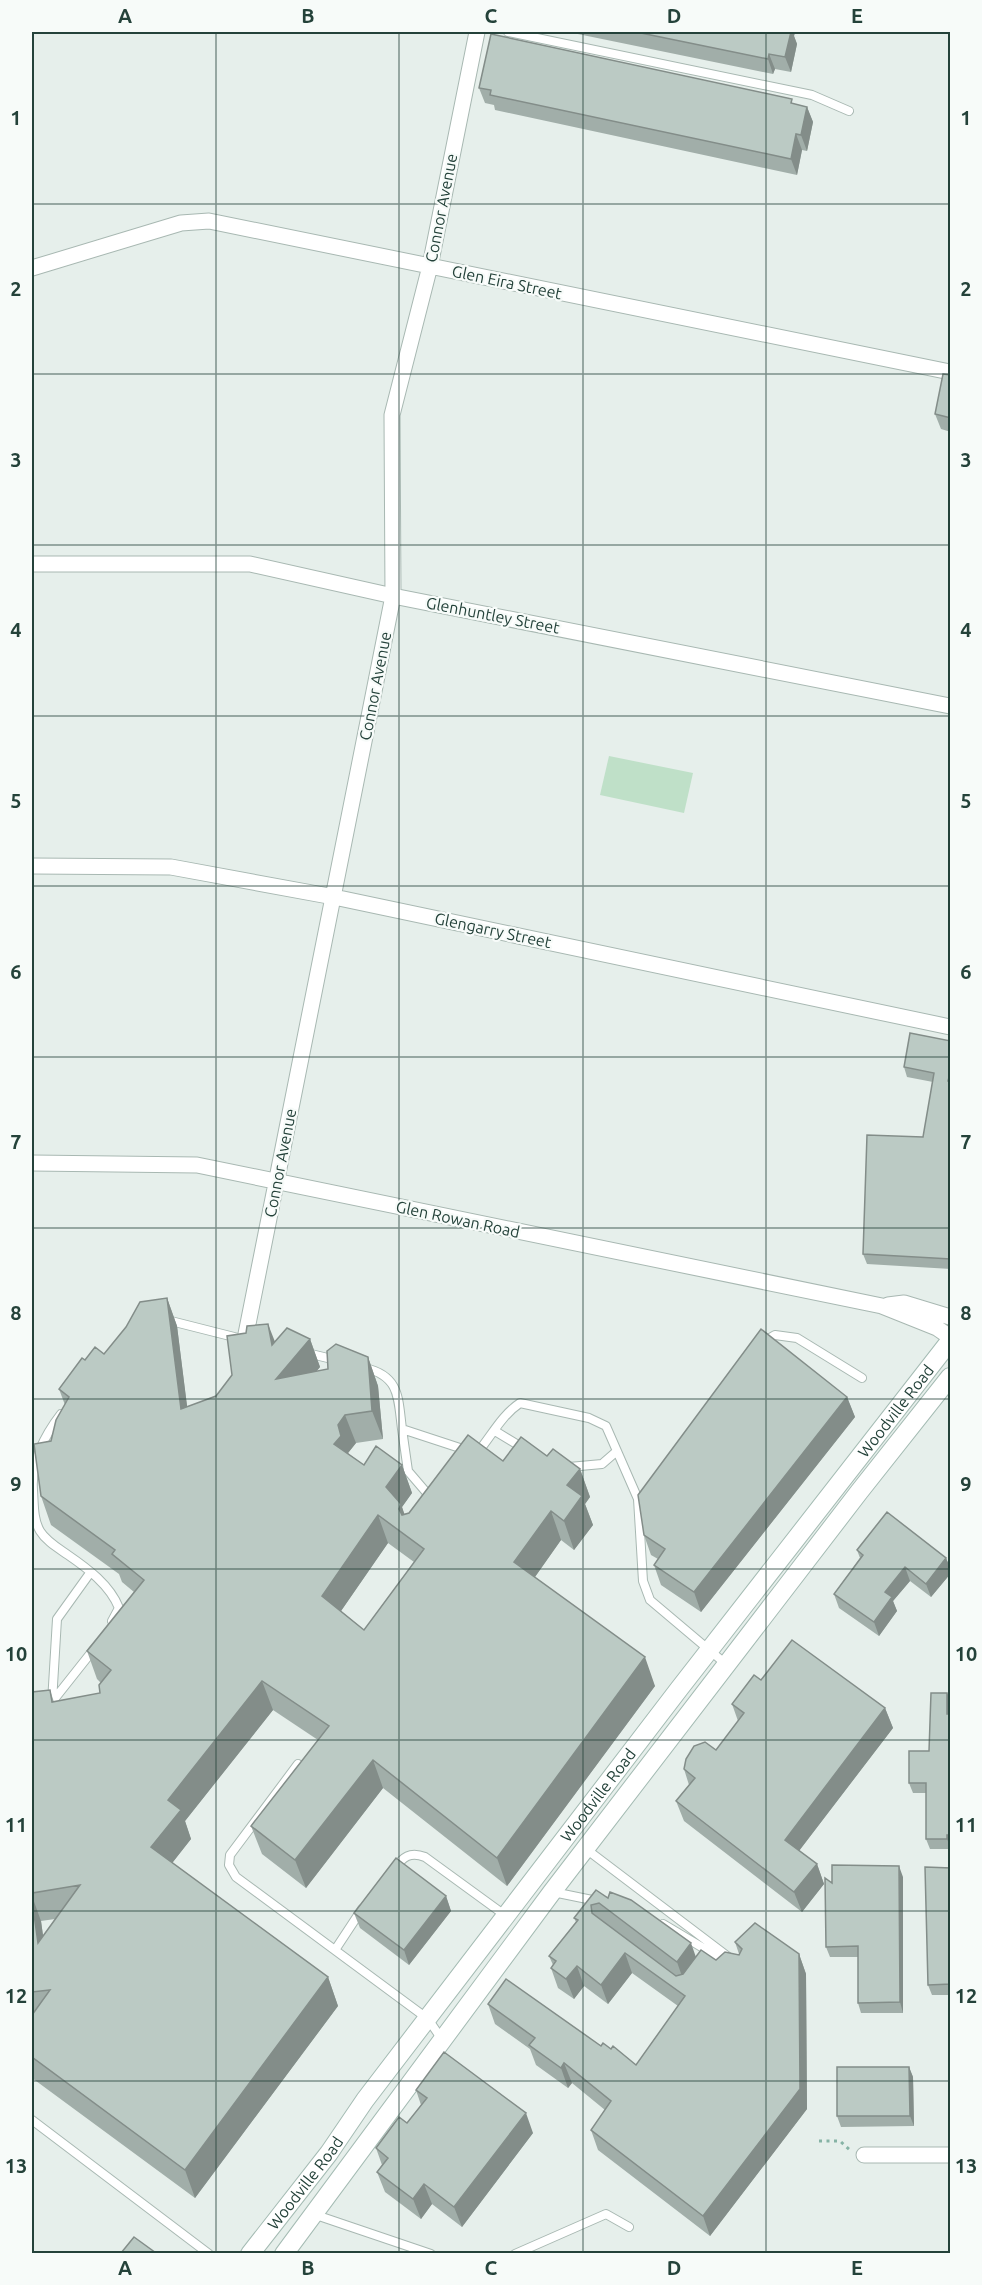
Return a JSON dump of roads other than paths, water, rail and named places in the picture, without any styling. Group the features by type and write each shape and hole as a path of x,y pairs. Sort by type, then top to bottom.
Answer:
{"main road":[{"name":"Woodville Road","path":"250,2253 329,2153 365,2100 710,1649 951,1339"},
{"name":"Woodville Road","path":"284,2253 441,2038 552,1892 947,1388"}],"street":[{"name":"Connor Avenue","path":"250,1340 276,1182 393,596 392,415 430,266 477,32"},
{"name":"Glen Eira Street","path":"32,268 181,223 209,221 951,372"},
{"name":"Glenhuntley Street","path":"32,564 249,564 393,596 951,706"},
{"name":"Glengarry Street","path":"32,866 171,867 334,897 951,1027"},
{"name":"Glen Rowan Road","path":"32,1163 197,1165 882,1306 937,1328 951,1339"},
{"name":"Glen Rowan Road","path":"882,1306 904,1303 951,1317"},
{"path":"864,2155 951,2155"}],"lane":[{"path":"508,32 812,95 849,111"},
{"path":"160,1320 176,1320 250,1340"},
{"path":"757,1346 775,1335 797,1338 862,1378"},
{"path":"295,1350 347,1363"},
{"path":"358,1366 379,1371 391,1380 397,1395 408,1471 438,1507"},
{"path":"470,1462 495,1431 505,1413 520,1403 589,1418 606,1426 638,1499 643,1581 650,1600 728,1665"},
{"path":"66,1408 42,1445 36,1462 32,1480 35,1517 40,1532 51,1544 106,1587 119,1608 110,1625"},
{"path":"402,1429 476,1454"},
{"path":"495,1431 532,1454"},
{"path":"562,1466 602,1464 617,1451"},
{"path":"638,1499 646,1493"},
{"path":"52,1702 57,1619 90,1573"},
{"path":"32,1716 52,1702 98,1644"},
{"path":"298,1764 230,1855 229,1865 236,1877 428,2019 441,2038"},
{"path":"586,1849 718,1947 733,1963 711,1955 651,1916"},
{"path":"385,1879 404,1857 418,1854 506,1916"},
{"path":"552,1892 611,1903"},
{"path":"335,1950 366,1903"},
{"path":"705,1964 718,1947"},
{"path":"32,2120 209,2253"},
{"path":"311,2214 431,2253"},
{"path":"515,2253 606,2214 629,2227"}]}
